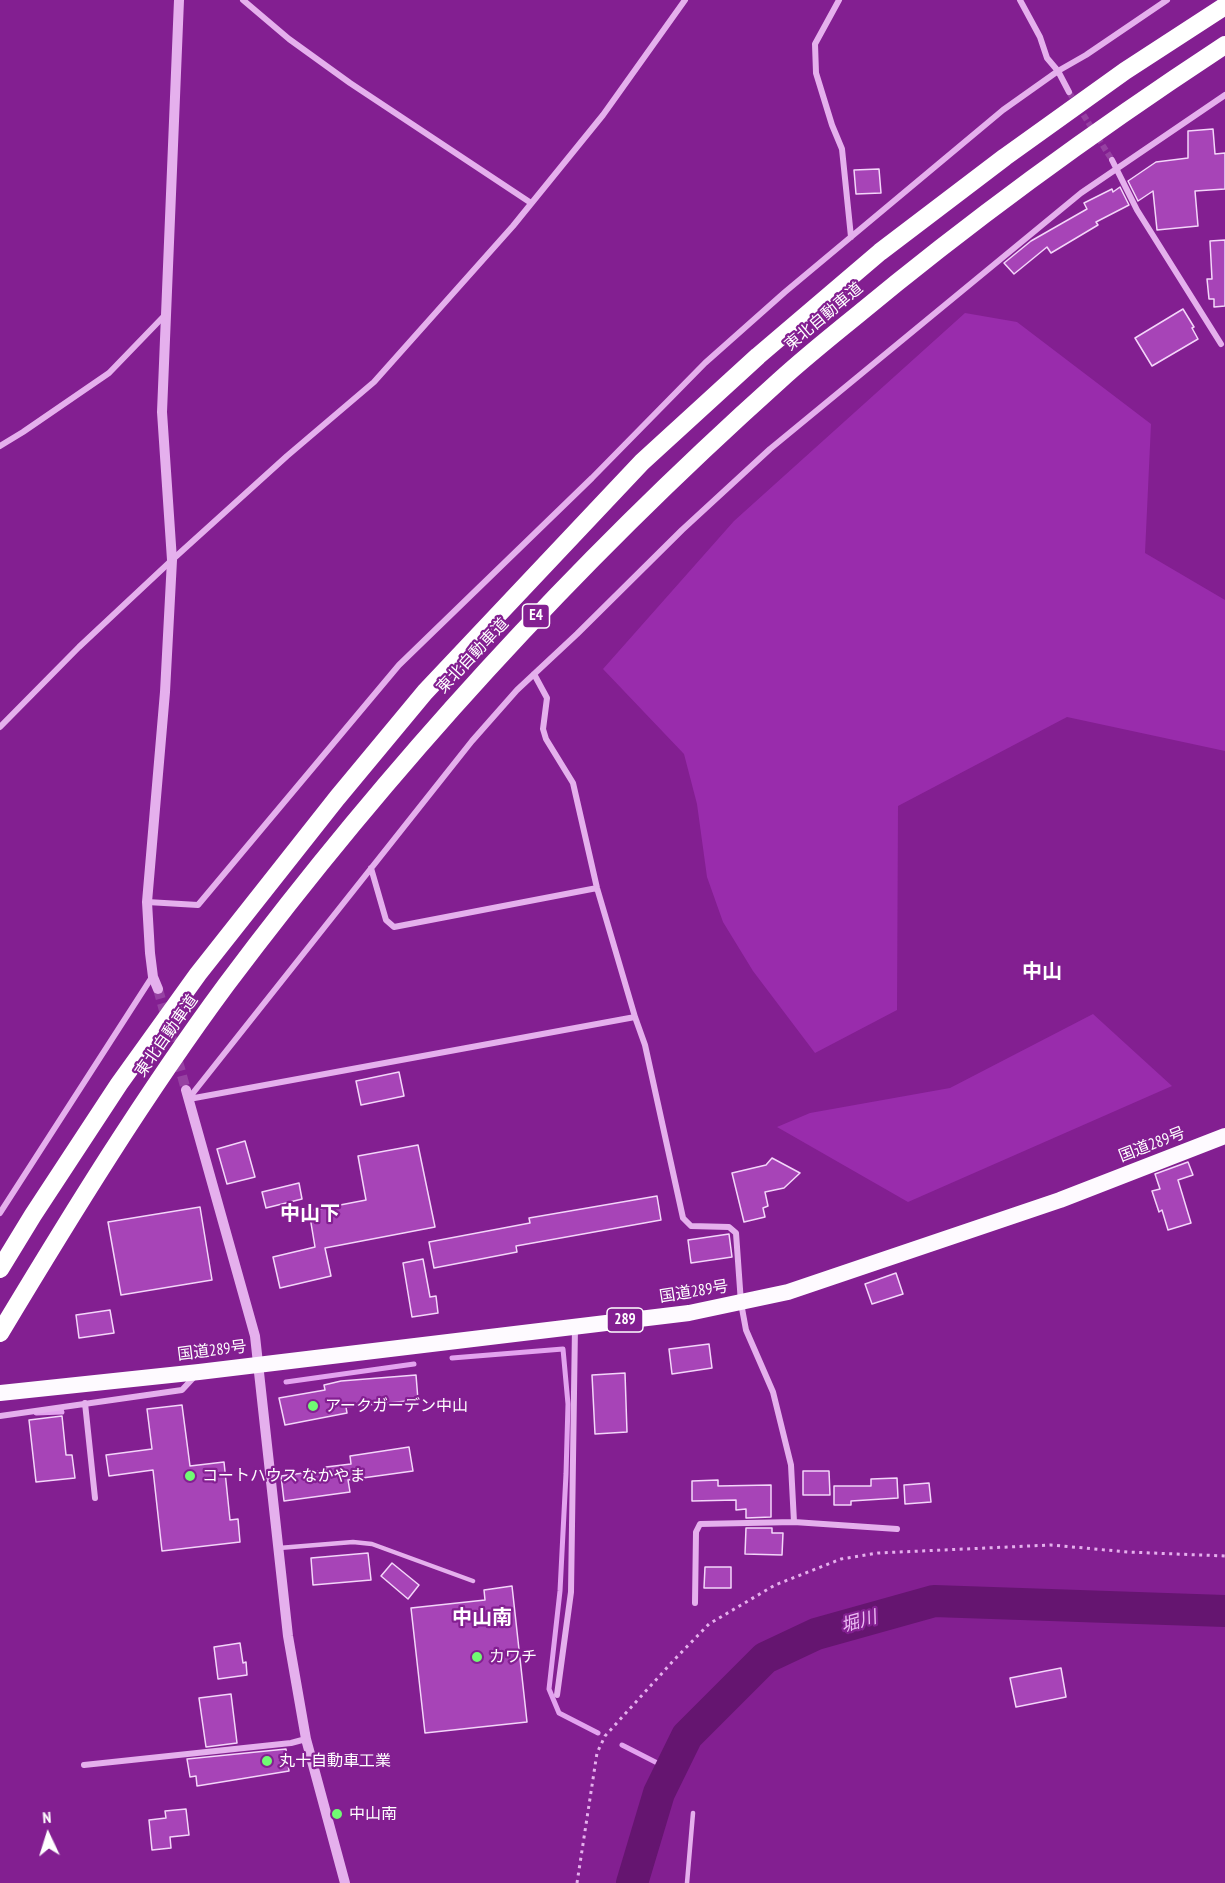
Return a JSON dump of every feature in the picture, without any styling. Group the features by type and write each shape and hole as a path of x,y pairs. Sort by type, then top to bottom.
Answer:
{"highway":[{"name":"東北自動車道","path":"0,1269 119,1084 198,974 337,798 425,693 642,462 758,356 880,252 1005,157 1125,71 1225,6"},
{"name":"東北自動車道","path":"0,1333 144,1103 224,988 291,901 450,709 553,598 666,484 774,385 903,277 1034,177 1144,98 1225,45"},
{"name":"国道289号","path":"0,1393 199,1372 689,1313 741,1303 788,1292 922,1248 1060,1200 1225,1136"}],"street":[{"path":"158,988 153,977 147,902 165,692 172,560 162,412 179,0"},
{"path":"243,0 289,39 350,82 531,203"},
{"path":"0,727 79,647 172,560 287,456 374,382 531,203 603,115 685,0"},
{"path":"838,0 815,44 816,73 832,125 843,149 851,237"},
{"path":"1020,0 1040,37 1047,58 1058,71 1069,92"},
{"path":"147,902 198,905 399,665 592,478 705,363 1003,110 1167,0"},
{"path":"188,1094 472,741 517,690 682,530 770,449 1081,192 1225,95"},
{"path":"1112,160 1137,210 1221,344"},
{"path":"0,446 110,373 165,315"},
{"path":"534,674 547,698 543,729 546,739 573,783 597,888 634,1017 645,1045 683,1218 691,1226 729,1227 736,1233 741,1303 746,1330 773,1392 791,1466 794,1522"},
{"path":"371,868 386,920 394,927 597,888"},
{"path":"0,1213 153,977"},
{"path":"188,1094 634,1017"},
{"path":"188,1094 255,1336 288,1636 306,1739 345,1883"},
{"path":"557,1695 571,1592 575,1326"},
{"path":"0,1416 182,1390 199,1372"},
{"path":"85,1403 95,1498"},
{"path":"695,1603 696,1532 700,1524 794,1522 897,1529"},
{"path":"84,1765 291,1743 306,1739"}],"lane":[{"path":"279,1548 353,1542 372,1544 473,1581"},
{"path":"687,1883 693,1813"}],"path":[{"path":"577,1883 597,1753 605,1736 709,1624 775,1585 841,1559 878,1553 1051,1545 1128,1552 1225,1556"}],"shaded area":[{"path":"965,313 1017,322 1151,424 1145,553 1225,600 1225,751 1067,717 898,806 897,1010 815,1053 753,971 723,922 707,877 697,804 684,754 603,669 734,521"},
{"path":"1093,1014 1172,1086 908,1202 777,1127 810,1113 950,1088"}],"building":[{"path":"1213,129 1215,154 1225,153 1225,189 1195,191 1198,226 1157,230 1153,191 1138,201 1128,181 1156,162 1188,158 1188,131"},
{"path":"879,169 881,193 856,194 854,170"},
{"path":"1120,187 1129,205 1096,222 1098,225 1051,253 1047,247 1014,274 1004,263 1031,241 1087,209 1084,203"},
{"path":"1225,240 1225,306 1214,307 1214,299 1209,299 1207,279 1212,279 1210,241"},
{"path":"1183,309 1198,339 1152,366 1135,338"},
{"path":"399,1072 404,1096 361,1105 356,1081"},
{"path":"245,1141 255,1177 227,1184 217,1149"},
{"path":"418,1145 435,1227 325,1248 331,1276 280,1288 273,1257 315,1247 309,1211 366,1200 358,1156"},
{"path":"772,1158 800,1173 784,1188 765,1192 768,1206 763,1208 765,1217 744,1222 732,1173 766,1165"},
{"path":"1188,1162 1193,1175 1178,1180 1191,1223 1168,1230 1162,1210 1159,1212 1152,1191 1160,1189 1155,1174"},
{"path":"299,1183 302,1199 266,1208 262,1192"},
{"path":"657,1196 661,1220 516,1246 517,1252 434,1268 429,1242 530,1223 529,1218"},
{"path":"200,1207 212,1280 121,1295 108,1222"},
{"path":"729,1234 732,1257 691,1263 688,1240"},
{"path":"423,1259 430,1297 436,1296 438,1313 412,1317 403,1263"},
{"path":"896,1273 903,1294 872,1304 865,1284"},
{"path":"110,1310 114,1333 79,1338 76,1315"},
{"path":"709,1344 712,1368 672,1374 669,1349"},
{"path":"625,1373 627,1432 595,1434 592,1375"},
{"path":"416,1375 418,1400 346,1407 347,1413 285,1425 279,1398 325,1390 324,1385 341,1381"},
{"path":"182,1405 190,1466 224,1462 230,1520 238,1519 240,1542 162,1551 153,1470 109,1476 106,1455 152,1449 147,1409"},
{"path":"62,1416 66,1455 72,1455 75,1478 36,1482 29,1420"},
{"path":"409,1447 413,1471 348,1480 350,1492 284,1501 281,1476 351,1464 350,1456"},
{"path":"803,1471 829,1471 830,1495 803,1495"},
{"path":"897,1478 898,1498 851,1501 851,1505 834,1505 834,1486 871,1486 871,1479"},
{"path":"718,1480 718,1486 771,1485 771,1517 746,1518 746,1509 736,1510 736,1500 692,1501 692,1481"},
{"path":"929,1483 931,1502 905,1504 904,1485"},
{"path":"746,1528 772,1528 772,1533 783,1533 782,1555 745,1554"},
{"path":"368,1553 371,1580 313,1585 311,1558"},
{"path":"392,1563 419,1585 408,1599 381,1576"},
{"path":"705,1567 731,1567 731,1588 704,1588"},
{"path":"512,1586 527,1722 425,1733 411,1608 485,1600 484,1590"},
{"path":"240,1643 243,1663 246,1662 247,1675 218,1679 214,1647"},
{"path":"1061,1668 1066,1697 1016,1707 1010,1678"},
{"path":"231,1694 237,1743 206,1747 199,1698"},
{"path":"286,1749 289,1771 197,1786 196,1776 190,1777 187,1759"},
{"path":"186,1809 189,1835 170,1837 171,1848 152,1850 149,1820 166,1818 165,1811"}],"waterway":[{"path":"452,1358 563,1349 568,1404 566,1474 560,1591 549,1689 559,1713 598,1733"},
{"path":"286,1382 414,1364"},
{"path":"36,1413 62,1412"},
{"name":"堀川","path":"632,1883 659,1793 687,1736 765,1658 816,1634 934,1601 1225,1611"},
{"path":"622,1745 671,1770"}],"tunnel":[{"path":"1069,92 1112,160"},
{"path":"158,989 186,1090"}],"place":[{"name":"アークガーデン中山","path":"313,1406"},
{"name":"コートハウス なかやま","path":"190,1476"},
{"name":"カワチ","path":"477,1657"},
{"name":"丸十自動車工業","path":"267,1761"},
{"name":"中山南","path":"337,1814"}],"district":[{"name":"中山","path":"1042,972"},
{"name":"中山下","path":"310,1214"},
{"name":"中山南","path":"482,1618"}]}
